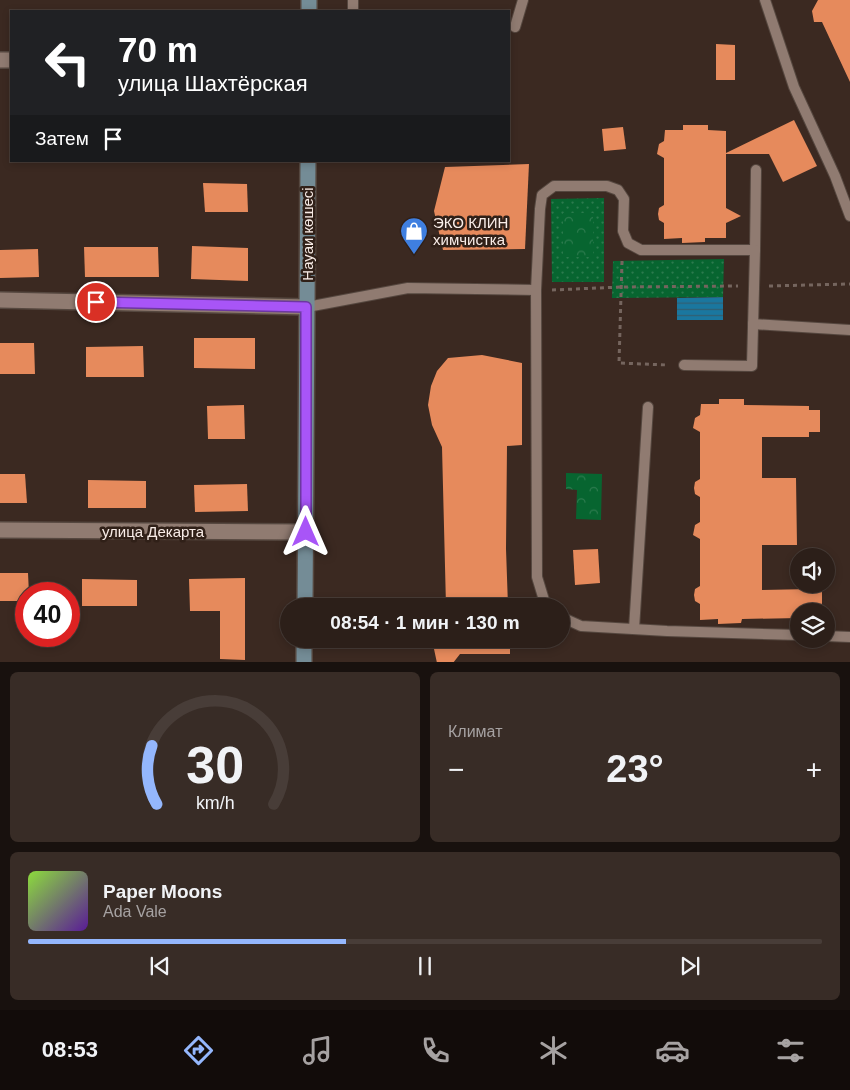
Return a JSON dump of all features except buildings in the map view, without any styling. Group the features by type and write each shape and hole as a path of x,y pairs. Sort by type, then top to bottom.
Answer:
{"street":[{"name":"Науаи көшесі","path":"305,598 308,162"},
{"path":"0,300 306,307"},
{"name":"улица Декарта","path":"0,530 306,532"},
{"path":"304,648 304,662"}],"lane":[{"path":"515,27 524,0"},
{"path":"765,0 794,86 835,176 850,216"},
{"path":"684,365 752,366 756,170"},
{"path":"543,598 537,577 536,290 542,195 554,186 607,186 618,190 624,199 623,231 628,243 640,250 755,250"},
{"path":"306,307 408,288 536,290"},
{"path":"753,324 850,330"},
{"path":"634,629 648,406"},
{"path":"570,621 581,626 790,635"},
{"path":"835,636 850,636"}],"path":[{"path":"622,261 619,363 684,365"},
{"path":"536,290 850,284"}],"green space":[{"path":"604,198 604,282 552,282 551,199"},
{"path":"563,213 593,213 593,257 563,257"},
{"path":"724,259 723,297 612,298 613,261"},
{"path":"566,473 602,474 601,520 576,519 577,490 566,489"}],"water":[{"path":"723,297 723,320 677,320 677,298"}],"place":[{"name":"ЭКО КЛИН химчистка","path":"414,255"}],"route":[{"path":"96,302 306,307 306,532"}]}
